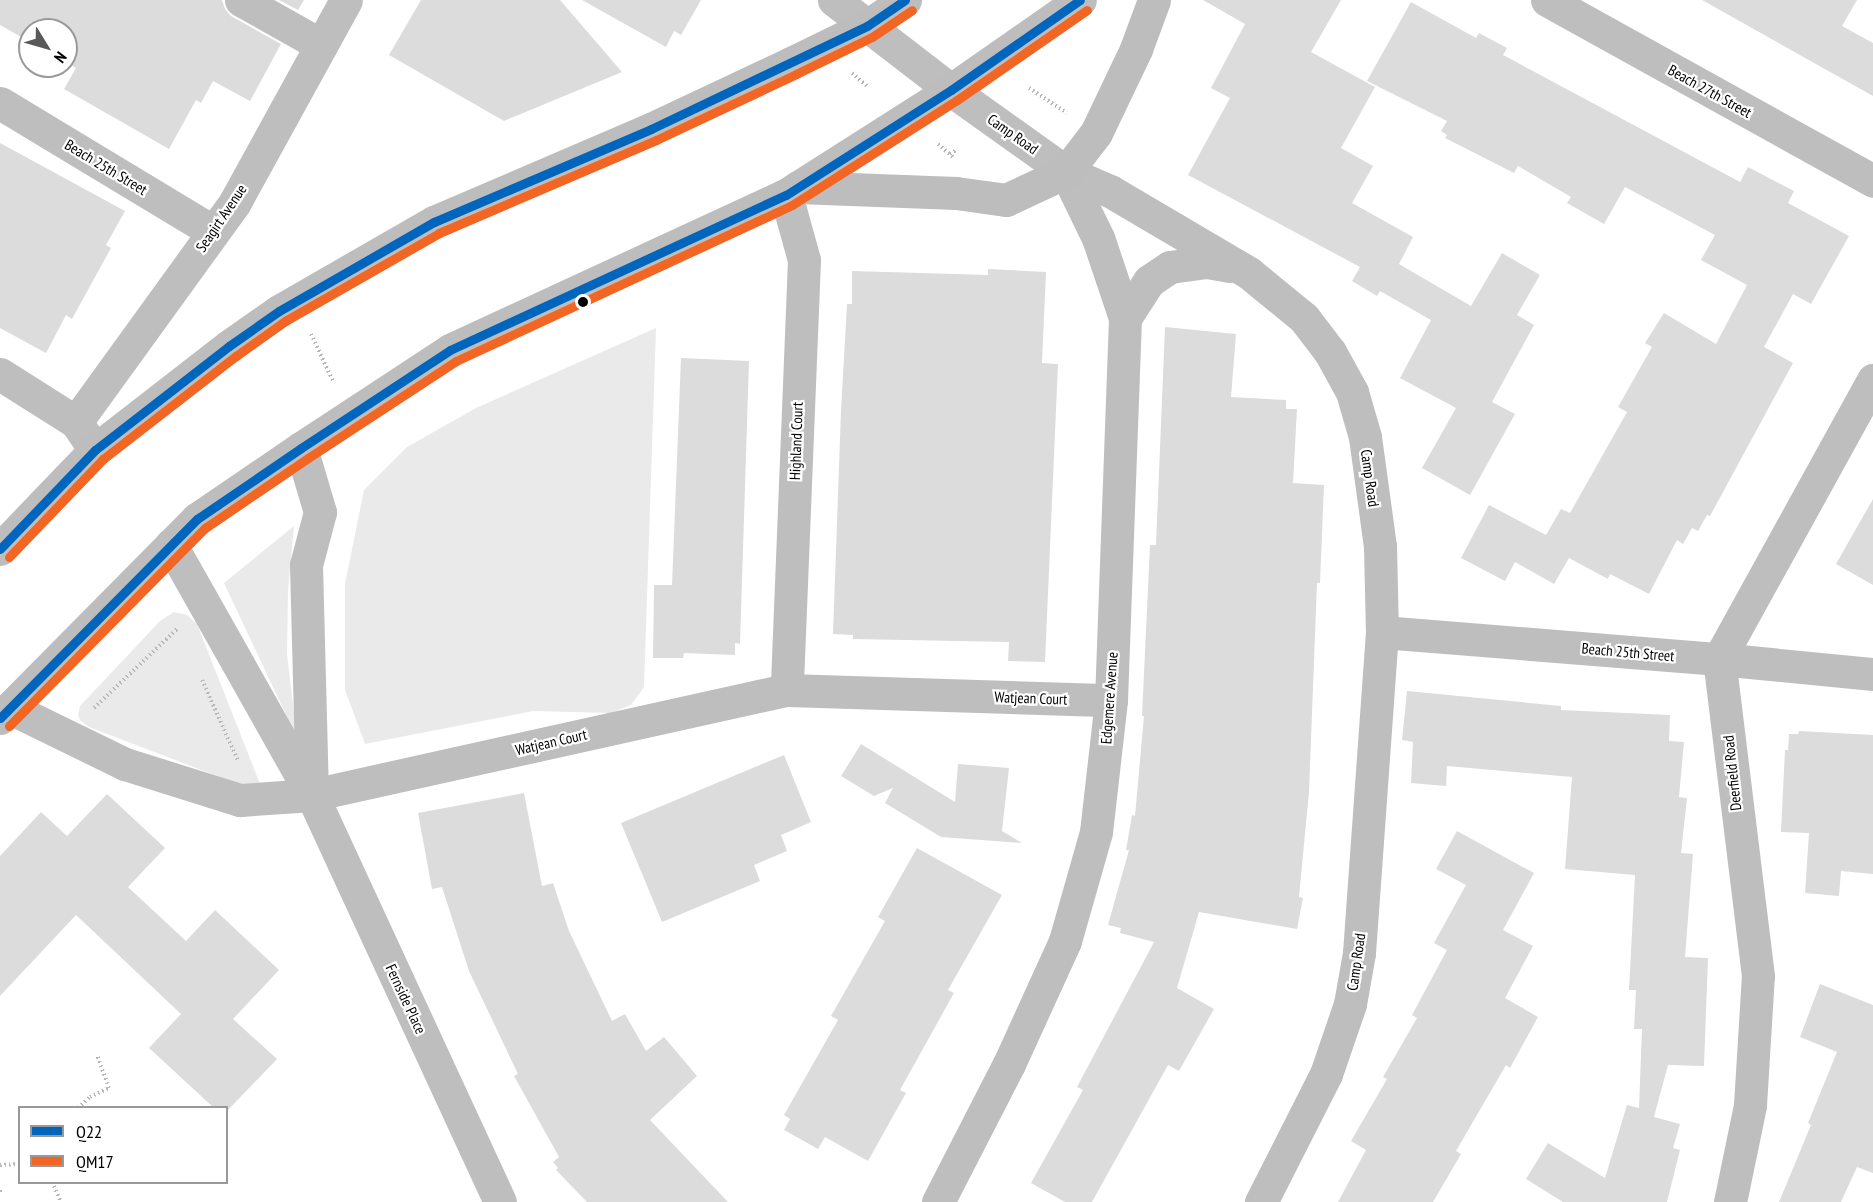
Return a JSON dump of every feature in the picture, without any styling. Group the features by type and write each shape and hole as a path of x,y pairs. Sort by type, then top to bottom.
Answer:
{"main road":[{"path":"0,549 95,450 229,346 279,311 425,227 651,129 867,26 905,0"},
{"path":"5,713 197,519 301,448 450,350 792,191 951,90 1080,0"},
{"path":"792,191 956,193 1005,200 1066,172 1096,133 1136,49 1154,0"}],"street":[{"path":"241,0 321,45"},
{"name":"Seagirt Avenue","path":"76,422 235,202 346,0"},
{"name":"Camp Road","path":"834,0 951,90 1066,172 1110,191 1249,273 1304,318 1330,352 1352,392 1365,437 1380,546 1382,632 1359,953 1350,1004 1326,1074 1261,1202"},
{"name":"Beach 27th Street","path":"1547,0 1873,181"},
{"name":"Beach 25th Street","path":"0,103 212,231"},
{"name":"Edgemere Avenue","path":"938,1202 1009,1064 1065,941 1096,832 1111,700 1125,318 1098,238 1066,172"},
{"name":"Highland Court","path":"787,690 804,260 792,191"},
{"path":"1125,318 1149,281 1170,267 1207,262 1223,264 1249,273"},
{"path":"0,374 76,422 95,450"},
{"path":"1719,659 1873,380"},
{"name":"Fernside Place","path":"301,448 320,512 306,565 312,795"},
{"name":"Fernside Place","path":"171,545 312,795 500,1202"},
{"name":"Beach 25th Street","path":"1382,632 1719,659 1873,674"},
{"name":"Deerfield Road","path":"1719,659 1758,976 1750,1105 1730,1202"},
{"name":"Watjean Court","path":"5,713 125,764 240,800 312,795 787,690 1111,700"}],"path":[{"path":"851,72 867,86"},
{"path":"1029,88 1072,117"},
{"path":"1030,100 1039,94"},
{"path":"950,154 958,149"},
{"path":"311,333 334,383"},
{"path":"88,713 184,622"},
{"path":"179,627 184,638"},
{"path":"198,670 240,767"},
{"path":"79,1106 90,1097 109,1088 97,1055"},
{"path":"0,1166 18,1164"},
{"path":"53,1184 61,1202"}],"shaded area":[{"path":"656,328 644,687 631,705 611,713 533,711 365,744 345,690 345,584 364,490 407,447 476,408"},
{"path":"294,526 288,591 287,654 297,738 224,583"},
{"path":"174,612 187,615 197,624 264,794 89,727 80,720 78,715 80,706 160,621"}],"building":[{"path":"0,0 222,0 231,16 281,44 250,101 213,81 201,103 196,100 169,149 64,89 70,78 78,78 78,18 18,18 18,35 0,25"},
{"path":"279,0 304,0 298,10"},
{"path":"421,0 560,0 622,72 504,121 389,55"},
{"path":"582,0 701,0 681,35 674,31 666,47"},
{"path":"1203,0 1341,0 1311,52 1375,87 1341,148 1373,166 1352,203 1413,237 1399,264 1471,306 1502,253 1540,275 1517,315 1534,325 1492,402 1515,414 1470,495 1422,468 1456,408 1400,378 1431,320 1380,291 1377,296 1352,281 1360,267 1188,175 1230,98 1211,88 1245,24"},
{"path":"1702,0 1857,0 1842,26 1873,43 1873,96"},
{"path":"1411,2 1476,38 1479,33 1507,48 1503,55 1740,182 1748,167 1794,191 1788,203 1849,236 1811,304 1793,294 1764,347 1793,363 1710,516 1707,515 1698,531 1692,528 1683,544 1677,540 1649,594 1610,574 1608,579 1569,558 1554,584 1515,562 1505,581 1461,558 1489,505 1546,535 1561,509 1570,513 1627,412 1618,407 1652,347 1645,343 1664,313 1716,344 1747,285 1701,260 1715,235 1625,187 1604,224 1567,203 1571,197 1518,166 1514,173 1445,138 1447,135 1441,131 1447,121 1367,81"},
{"path":"0,143 125,211 106,245 111,248 72,319 66,315 46,353 0,328"},
{"path":"988,269 1046,272 1042,363 1058,364 1045,662 1008,661 1009,642 853,639 853,635 833,634 841,411 847,304 852,304 852,271 988,275"},
{"path":"1165,327 1236,334 1231,397 1286,400 1286,409 1297,409 1293,483 1324,485 1320,583 1317,583 1309,792 1299,897 1303,898 1297,929 1199,912 1177,988 1214,1009 1179,1071 1168,1065 1092,1202 1065,1202 1031,1183 1083,1090 1077,1087 1154,942 1120,933 1121,928 1108,925 1129,850 1126,850 1132,815 1135,816 1144,716 1142,716 1150,545 1156,545"},
{"path":"681,358 749,361 740,644 735,643 735,655 684,653 683,658 653,658 654,585 672,585"},
{"path":"1873,499 1873,585 1836,564"},
{"path":"1407,691 1561,706 1561,710 1670,715 1669,741 1684,742 1679,797 1687,798 1681,853 1693,854 1685,957 1708,958 1704,1066 1668,1065 1654,1117 1680,1124 1673,1148 1680,1150 1667,1202 1563,1202 1526,1179 1548,1143 1605,1178 1627,1105 1639,1108 1642,1029 1634,1029 1636,990 1629,990 1635,875 1565,869 1572,777 1447,766 1446,786 1411,783 1413,742 1402,740"},
{"path":"1799,731 1873,735 1873,874 1841,871 1839,896 1805,893 1809,833 1781,832 1785,750 1788,750 1789,734 1798,734"},
{"path":"861,744 955,802 958,764 1009,768 1002,831 1022,843 941,837 885,803 893,788 874,796 841,776"},
{"path":"784,755 811,822 781,835 787,851 754,865 760,881 662,922 621,823"},
{"path":"524,793 542,886 553,883 569,931 612,1021 625,1014 646,1051 664,1037 697,1076 650,1120 728,1202 587,1202 556,1170 558,1168 553,1162 559,1157 514,1076 518,1074 469,971 442,887 432,889 418,813"},
{"path":"107,794 165,848 128,887 186,941 215,910 279,970 233,1019 277,1059 228,1110 228,1106 212,1106 149,1048 181,1014 76,915 0,996 0,856 41,812 67,836"},
{"path":"1457,831 1534,873 1503,930 1533,946 1505,998 1538,1017 1510,1068 1506,1065 1456,1151 1461,1154 1433,1202 1338,1202 1366,1150 1351,1141 1387,1079 1383,1077 1417,1018 1412,1015 1447,950 1434,943 1466,885 1436,869"},
{"path":"917,848 1002,895 948,990 954,993 900,1090 906,1093 868,1161 825,1137 818,1149 784,1130 790,1119 784,1115 838,1020 831,1016 885,921 878,917"},
{"path":"1820,984 1873,1005 1873,1173 1857,1167 1841,1202 1779,1202 1811,1125 1808,1123 1837,1052 1800,1037"}],"transit line":[{"name":"Q22","path":"0,549 95,450 229,346 279,311 434,222 651,129 867,26 905,0"},
{"name":"Q22","path":"0,718 197,519 301,448 450,350 786,195 951,90 1080,0"},
{"name":"QM17","path":"9,557 103,459 285,321 439,233 656,140 796,74 872,37 912,10"},
{"name":"QM17","path":"9,726 205,528 308,458 456,361 792,205 957,100 1087,10"}]}
